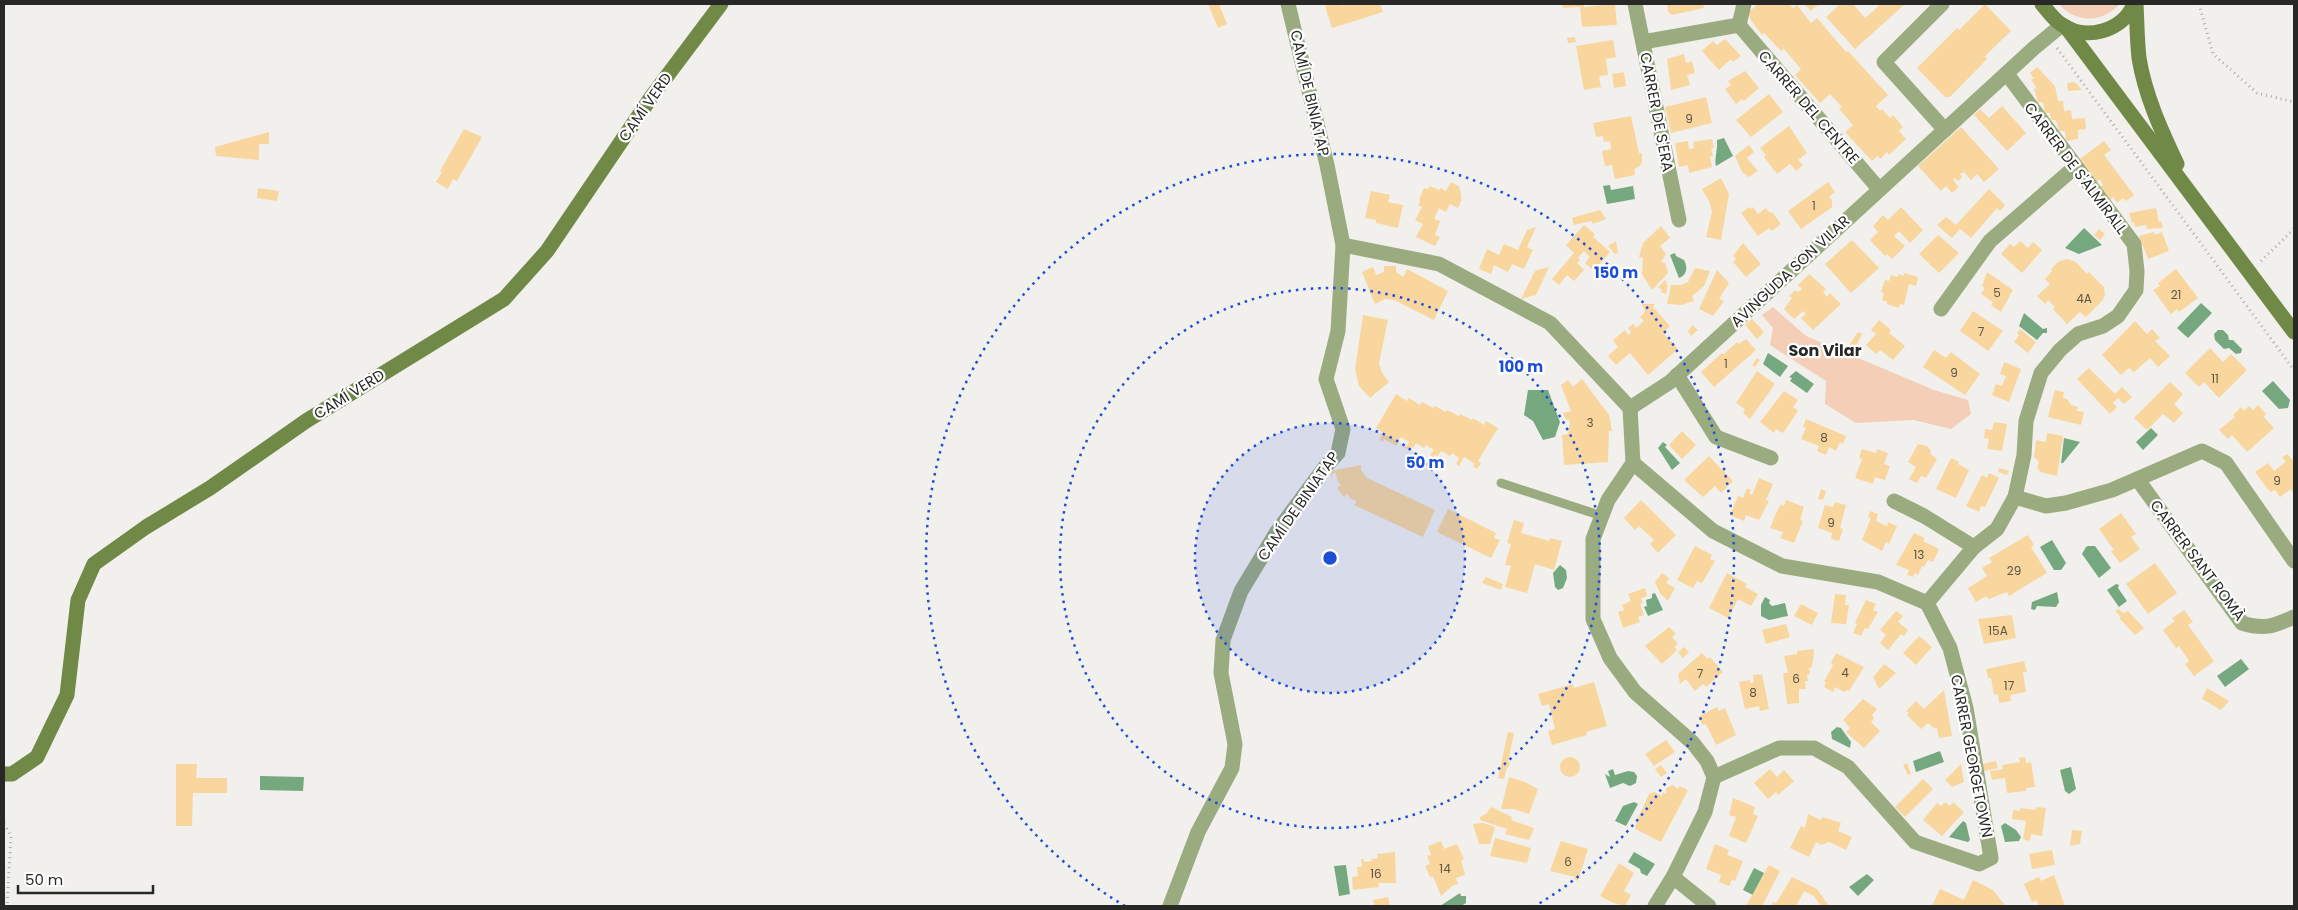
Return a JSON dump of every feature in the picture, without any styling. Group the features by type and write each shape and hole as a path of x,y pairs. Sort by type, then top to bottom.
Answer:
{"street":[{"name":"CAMÍ VERD","path":"4,774 12,774 37,757 67,694 78,600 94,564 146,527 210,488 306,421 504,299 547,251 652,96 721,4"},
{"name":"CAMÍ DE BINIATAP","path":"1170,906 1198,832 1232,768 1235,744 1221,673 1223,640 1241,591 1276,533 1325,467 1338,453 1343,429 1326,379 1338,330 1343,244 1327,165 1288,4"},
{"name":"CARRER DE S'ERA","path":"1635,4 1679,220"},
{"path":"1643,42 1739,25 1744,4"},
{"path":"1942,4 1884,62 1945,130"},
{"path":"2042,4 2064,26 2294,332"},
{"path":"2064,26 2083,34 2104,30 2123,20 2135,4"},
{"path":"2135,4 2140,58 2152,109 2192,194"},
{"name":"CARRER DEL CENTRE","path":"1739,25 1879,189"},
{"name":"AVINGUDA SON VILAR","path":"1630,408 1677,375 2048,36 2064,26"},
{"name":"CARRER DE S'ALMIRALL","path":"1927,603 1974,547 1997,529 2015,497 2024,455 2026,421 2041,373 2060,350 2078,334 2104,326 2118,316 2136,290 2137,271 2134,244 2006,74"},
{"path":"1941,309 1990,241 2075,167"},
{"path":"1343,244 1439,264 1550,323 1630,408 1633,463 1608,500 1593,539 1592,581 1594,619 1610,658 1635,692 1693,744 1707,762 1714,776 1705,812 1673,877 1655,906"},
{"path":"1677,375 1716,436 1771,458"},
{"path":"2015,497 2046,506 2066,504 2138,480 2202,451 2226,463 2294,561"},
{"path":"1633,463 1713,531 1782,566 1878,582 1927,603"},
{"name":"CARRER SANT ROMÀ","path":"2138,480 2242,623 2257,627 2270,627 2294,616"},
{"path":"1894,501 1924,516 1974,547"},
{"name":"CARRER GEORGETOWN","path":"1714,776 1779,748 1814,748 1848,767 1915,842 1979,864 1991,858 1966,708 1950,648 1927,603"},
{"path":"1673,877 1709,906"}],"lane":[{"path":"1501,483 1602,516"}],"path":[{"path":"2199,4 2213,54 2257,94 2294,102"},
{"path":"2048,36 2294,370"},
{"path":"2250,272 2294,228"},
{"path":"4,824 11,836 7,906"}],"shaded area":[{"path":"2059,4 2119,4 2115,9 2101,17 2081,18 2069,13"},
{"path":"1724,138 1733,156 1716,166 1717,140"},
{"path":"1610,185 1611,190 1633,186 1635,199 1607,204 1603,186"},
{"path":"2084,228 2102,245 2079,254 2065,248"},
{"path":"1675,253 1676,256 1684,260 1686,265 1685,273 1679,278 1670,255"},
{"path":"2201,303 2212,313 2188,338 2177,328"},
{"path":"1773,307 1806,336 1934,390 1968,400 1971,414 1951,429 1914,420 1856,423 1825,404 1826,381 1770,345 1773,328 1762,315"},
{"path":"2024,313 2043,329 2047,328 2047,333 2043,333 2037,340 2019,326"},
{"path":"2218,330 2223,330 2228,335 2229,340 2233,340 2242,349 2241,353 2236,354 2229,348 2224,349 2215,340 2214,334"},
{"path":"1768,353 1788,366 1780,377 1763,364"},
{"path":"1796,371 1814,384 1807,393 1790,381 1792,378 1789,377"},
{"path":"2273,381 2290,400 2288,408 2279,409 2262,391"},
{"path":"1528,390 1548,390 1560,422 1555,437 1543,440 1533,421 1524,415"},
{"path":"2151,428 2158,435 2143,450 2136,442"},
{"path":"2064,438 2080,442 2061,463"},
{"path":"1663,442 1667,445 1665,447 1680,463 1672,470 1658,448"},
{"path":"2052,540 2066,563 2061,570 2054,570 2040,547"},
{"path":"2088,546 2095,546 2111,568 2099,578 2082,554"},
{"path":"1560,565 1566,570 1567,578 1563,588 1558,590 1555,587 1553,573"},
{"path":"2116,584 2119,585 2118,588 2127,601 2119,607 2107,590"},
{"path":"2057,592 2059,602 2056,607 2037,606 2035,610 2031,609 2032,602"},
{"path":"1655,593 1663,610 1648,616 1644,607 1647,606 1646,600 1652,598 1652,594"},
{"path":"1765,597 1770,600 1769,603 1772,606 1785,603 1788,616 1769,620 1761,616 1761,605"},
{"path":"2241,659 2249,669 2225,687 2217,676"},
{"path":"1837,727 1841,728 1851,742 1850,748 1832,739 1831,732"},
{"path":"1940,751 1944,762 1916,772 1913,761"},
{"path":"2071,767 2076,789 2069,794 2065,791 2060,770"},
{"path":"1613,769 1615,775 1628,771 1634,772 1637,776 1636,783 1630,786 1623,783 1610,788 1605,774 1610,777 1608,771"},
{"path":"260,776 304,777 303,791 260,790"},
{"path":"1634,802 1638,804 1626,826 1615,821 1623,806"},
{"path":"1963,821 1966,823 1970,840 1968,842 1949,837"},
{"path":"2005,823 2016,830 2021,837 2019,841 2005,842 2001,826"},
{"path":"1634,852 1655,864 1647,876 1628,862"},
{"path":"1346,865 1350,894 1339,896 1334,866"},
{"path":"1754,868 1764,873 1753,895 1743,890"},
{"path":"1867,874 1874,880 1858,896 1849,887"},
{"path":"1460,893 1461,896 1466,896 1466,903 1461,906 1440,906"}],"building":[{"path":"1208,4 1219,4 1227,24 1218,28"},
{"path":"1342,4 1343,6 1349,4 1380,4 1383,12 1332,28 1325,6"},
{"path":"1562,4 1584,4 1584,7 1615,4 1617,25 1582,27 1580,7 1563,8"},
{"path":"1667,4 1703,4 1704,8 1672,15 1668,12"},
{"path":"1758,4 1789,4 1793,8 1797,5 1811,23 1817,18 1846,52 1848,51 1888,95 1876,106 1880,111 1882,109 1890,118 1893,115 1903,127 1899,131 1906,139 1889,155 1887,152 1880,159 1878,156 1872,161 1845,132 1853,125 1839,109 1842,107 1830,94 1820,103 1795,75 1801,69 1784,49 1781,51 1764,33 1762,35 1750,19 1749,12"},
{"path":"1804,4 1819,4 1811,11"},
{"path":"1840,4 1853,4 1865,18 1881,4 1905,4 1855,49 1826,17"},
{"path":"1985,4 2011,31 1985,56 1987,59 1950,97 1945,97 1917,68 1957,28 1959,30"},
{"path":"1575,37 1576,42 1568,43 1567,38"},
{"path":"1725,39 1741,56 1733,62 1731,59 1719,70 1702,51 1713,41 1717,45"},
{"path":"1613,40 1616,57 1606,59 1608,75 1599,76 1601,87 1584,90 1576,46"},
{"path":"1684,54 1686,63 1692,61 1695,73 1687,75 1690,85 1671,90 1667,59"},
{"path":"2037,67 2055,86 2058,101 2063,101 2064,111 2071,110 2072,119 2085,118 2086,129 2078,130 2078,139 2066,141 2065,131 2059,131 2056,120 2051,120 2050,113 2045,113 2043,102 2038,103 2034,88 2037,89 2030,73"},
{"path":"1745,71 1759,88 1744,101 1742,99 1736,104 1725,89 1731,85 1728,81"},
{"path":"1624,72 1626,86 1614,88 1612,74"},
{"path":"2073,82 2082,90 2068,91 2067,83"},
{"path":"1769,94 1783,112 1751,137 1736,120"},
{"path":"1706,97 1712,123 1671,133 1665,107"},
{"path":"2002,106 2026,133 2007,151 1974,115 1980,109 1989,118"},
{"path":"1631,116 1639,153 1642,153 1642,162 1640,166 1634,169 1635,175 1615,179 1612,165 1605,166 1602,151 1611,149 1610,141 1604,142 1603,136 1596,137 1593,123"},
{"path":"1789,126 1807,153 1798,160 1803,165 1796,171 1790,164 1777,174 1764,157 1766,155 1760,148"},
{"path":"1961,127 1999,169 1984,182 1977,174 1971,180 1964,172 1960,174 1962,177 1958,181 1955,178 1953,180 1959,187 1952,193 1946,186 1941,191 1918,166"},
{"path":"464,129 482,137 457,181 453,179 448,189 436,182 442,172 440,171"},
{"path":"269,132 269,144 259,144 259,160 216,156 215,147"},
{"path":"1712,139 1714,148 1711,148 1713,156 1710,157 1712,167 1689,173 1688,165 1679,167 1675,143 1688,141 1689,149 1694,148 1693,142"},
{"path":"2104,141 2111,150 2104,155 2134,195 2126,201 2123,198 2117,203 2113,197 2110,200 2100,187 2103,185 2100,179 2097,182 2080,159"},
{"path":"1749,145 1754,152 1747,158 1758,171 1749,177 1742,172 1735,156"},
{"path":"1721,178 1729,194 1721,240 1706,237 1712,212 1710,203 1702,189"},
{"path":"1451,182 1460,187 1462,199 1458,208 1450,204 1446,212 1439,208 1434,219 1440,221 1435,235 1440,237 1435,246 1416,237 1423,224 1415,220 1422,207 1418,205 1419,200 1424,188 1428,189 1430,186 1446,191"},
{"path":"1828,182 1835,192 1829,197 1832,200 1832,207 1801,229 1788,211"},
{"path":"258,188 279,191 277,201 257,198"},
{"path":"1989,189 2005,205 2000,211 1997,208 1971,238 1960,229 1952,238 1937,225 1946,217 1956,225"},
{"path":"1371,191 1390,195 1388,202 1403,205 1398,228 1376,223 1376,220 1365,218"},
{"path":"1749,207 1751,209 1753,207 1758,214 1766,208 1770,213 1772,212 1781,224 1772,231 1769,228 1758,236 1741,213"},
{"path":"1901,207 1923,230 1910,243 1899,231 1894,236 1905,246 1892,259 1887,254 1885,256 1870,240 1878,232 1873,226 1883,215 1888,220"},
{"path":"2156,208 2159,222 2161,221 2163,228 2147,229 2146,225 2135,227 2129,213"},
{"path":"1600,210 1606,219 1593,224 1591,221 1574,225 1572,218"},
{"path":"1584,225 1595,234 1593,237 1610,252 1594,271 1585,263 1590,257 1584,251 1578,258 1580,260 1577,263 1584,270 1574,281 1567,275 1559,285 1552,279 1574,253 1566,245"},
{"path":"1661,226 1670,238 1660,246 1666,254 1661,262 1665,263 1668,273 1652,290 1642,274 1643,258 1639,257 1643,243"},
{"path":"1536,227 1527,247 1533,250 1524,269 1512,264 1508,272 1494,265 1491,274 1479,269 1487,249 1499,255 1504,244 1518,250 1527,230"},
{"path":"2099,229 2105,234 2100,240 2094,235"},
{"path":"2154,232 2155,235 2162,232 2169,251 2148,259 2139,236"},
{"path":"1938,235 1959,253 1939,273 1919,254"},
{"path":"1852,240 1879,268 1851,293 1825,264"},
{"path":"1616,241 1618,253 1615,254 1608,246"},
{"path":"2020,241 2028,248 2033,242 2042,250 2022,273 2001,254 2010,244 2014,247"},
{"path":"1743,243 1761,264 1746,277 1733,262 1736,259 1733,256"},
{"path":"2067,259 2076,262 2087,274 2089,272 2104,287 2105,295 2102,301 2086,317 2080,312 2067,324 2053,309 2055,307 2048,300 2045,304 2037,296 2050,284 2045,279 2052,271 2051,269 2058,262"},
{"path":"1384,266 1396,266 1396,272 1403,277 1407,269 1448,291 1434,320 1394,300 1385,299 1375,304 1362,272 1373,267 1376,275 1384,272"},
{"path":"1549,267 1536,295 1521,299 1535,271"},
{"path":"1695,268 1710,271 1704,286 1692,296 1694,301 1681,305 1667,304 1671,285 1681,285 1688,282"},
{"path":"2176,269 2198,298 2179,312 2177,309 2171,314 2153,290 2160,286 2158,283"},
{"path":"1717,270 1729,283 1719,299 1724,301 1713,316 1699,309"},
{"path":"1987,272 2013,290 2001,312 1991,305 1993,302 1981,294 1985,288 1982,286"},
{"path":"1904,273 1918,277 1916,286 1909,284 1904,305 1900,304 1899,308 1887,304 1887,302 1882,300 1884,293 1881,292 1885,280 1889,281 1891,275 1898,277 1898,274 1904,276"},
{"path":"1809,274 1826,289 1823,292 1827,297 1830,293 1841,304 1813,330 1801,318 1806,314 1803,311 1794,319 1784,309 1792,298 1789,296 1795,290 1798,292 1802,289 1798,285"},
{"path":"1665,280 1668,285 1666,294 1661,292 1662,290 1658,287"},
{"path":"1642,304 1655,304 1653,307 1670,326 1663,333 1678,349 1648,375 1630,353 1616,365 1608,356 1618,347 1613,340 1625,330 1628,335 1631,332 1628,328 1633,324 1636,328 1644,321 1640,317 1645,312"},
{"path":"1973,311 2003,331 1988,351 1960,331"},
{"path":"1363,315 1388,320 1379,363 1382,373 1389,382 1370,398 1359,386 1355,369"},
{"path":"1752,319 1764,332 1757,339 1745,325"},
{"path":"1879,320 1891,330 1889,333 1905,346 1893,360 1880,350 1876,354 1866,345 1876,334 1871,330"},
{"path":"2135,321 2147,334 2152,329 2160,338 2155,341 2170,356 2158,367 2150,358 2134,372 2129,368 2121,375 2102,355"},
{"path":"1692,325 1698,330 1691,336 1688,332"},
{"path":"2020,329 2036,342 2028,353 2014,342 2019,335 2017,333"},
{"path":"1858,332 1862,334 1854,351 1847,348"},
{"path":"1746,339 1756,350 1714,387 1701,372 1737,342 1739,344"},
{"path":"2210,348 2223,362 2231,354 2247,370 2219,398 2204,382 2199,387 2185,373"},
{"path":"1934,350 1946,358 1951,352 1980,374 1965,395 1923,367"},
{"path":"1757,358 1760,360 1755,367 1752,365"},
{"path":"2004,362 2021,369 2009,402 1992,395 1996,384 2002,386 2006,376 2000,374"},
{"path":"2089,368 2115,394 2122,387 2132,397 2124,404 2118,398 2113,403 2117,407 2110,414 2077,379"},
{"path":"1757,371 1775,384 1750,419 1743,413 1745,409 1736,403"},
{"path":"1582,379 1609,415 1612,431 1609,431 1608,462 1564,465 1562,435 1568,434 1570,423 1569,420 1566,420 1563,413 1571,411 1561,385 1568,380 1573,387"},
{"path":"2170,382 2183,394 2174,404 2183,413 2174,423 2163,414 2147,430 2134,418"},
{"path":"2055,390 2064,392 2063,398 2067,399 2071,405 2078,407 2077,411 2084,412 2081,425 2048,417"},
{"path":"1784,391 1798,400 1793,407 1798,411 1783,433 1776,429 1774,433 1760,422"},
{"path":"1396,394 1407,401 1409,398 1420,405 1422,402 1433,408 1435,406 1446,412 1447,410 1459,416 1460,414 1472,420 1473,418 1484,425 1486,421 1498,428 1478,461 1481,463 1477,469 1473,466 1475,464 1464,457 1459,466 1456,464 1459,458 1452,453 1450,456 1441,451 1438,456 1435,455 1434,457 1430,455 1434,450 1426,445 1424,448 1416,443 1413,448 1405,448 1409,442 1401,437 1396,446 1384,439 1383,442 1379,440 1383,433 1376,428"},
{"path":"2258,405 2266,414 2264,417 2274,428 2247,452 2232,435 2228,439 2219,430 2235,417 2233,415 2241,407 2244,411 2249,406 2253,410"},
{"path":"1806,419 1846,436 1843,444 1840,442 1836,451 1829,447 1826,455 1817,451 1819,446 1801,439 1806,428 1803,427"},
{"path":"1994,422 2007,424 2002,451 1987,449 1989,439 1984,438 1985,429 1992,430"},
{"path":"1682,431 1696,445 1682,459 1669,445"},
{"path":"2047,433 2063,436 2057,476 2040,472 2037,467 2039,462 2034,457 2036,440 2046,442"},
{"path":"1918,444 1927,446 1931,451 1930,454 1937,459 1926,478 1921,476 1917,483 1909,479 1916,467 1908,462"},
{"path":"1862,449 1876,453 1877,449 1888,453 1884,464 1890,466 1885,480 1875,477 1873,484 1855,478 1862,459 1859,458"},
{"path":"2287,454 2294,461 2294,494 2291,489 2280,497 2275,490 2271,492 2267,488 2255,472 2268,463 2274,471 2286,462 2282,457"},
{"path":"1709,456 1733,481 1721,493 1715,486 1703,497 1684,480"},
{"path":"1951,458 1969,470 1956,498 1936,489"},
{"path":"1361,465 1361,470 1367,478 1435,510 1423,537 1354,505 1357,501 1351,499 1347,494 1344,497 1337,488 1341,485 1337,480 1336,473 1332,474 1331,481 1331,471"},
{"path":"1999,468 2009,471 2007,475 1998,472"},
{"path":"1989,473 1999,478 1985,507 1981,506 1979,512 1966,506 1982,475 1987,478"},
{"path":"1759,478 1773,484 1766,500 1769,501 1759,520 1746,515 1744,521 1730,515 1738,496 1743,498 1747,488 1751,490 1749,493 1752,495"},
{"path":"1821,489 1826,491 1823,500 1818,499"},
{"path":"1641,500 1676,535 1658,553 1650,544 1654,540 1639,526 1635,530 1624,518"},
{"path":"1786,500 1804,507 1800,520 1803,521 1794,543 1780,538 1783,532 1770,528 1781,504 1784,506"},
{"path":"1835,502 1846,505 1840,528 1843,529 1839,541 1831,539 1832,533 1818,528 1825,505 1833,507"},
{"path":"1448,509 1496,533 1494,538 1500,540 1491,558 1437,532"},
{"path":"1870,511 1878,514 1876,521 1887,526 1888,522 1897,526 1889,544 1886,542 1882,551 1862,540 1871,518 1868,517"},
{"path":"2121,513 2136,534 2131,537 2140,549 2120,563 2111,551 2114,550 2099,529"},
{"path":"1514,520 1524,523 1521,533 1549,541 1550,538 1562,541 1554,570 1535,564 1527,593 1505,587 1511,566 1505,565 1511,544 1507,543"},
{"path":"1914,533 1925,538 1923,541 1939,549 1933,562 1928,560 1924,567 1922,566 1918,575 1915,573 1913,577 1907,575 1909,570 1896,565"},
{"path":"2028,535 2034,545 2031,547 2047,573 2009,596 2007,592 1989,599 1986,596 1976,602 1968,588 1987,576 1982,568 1992,562 1989,558"},
{"path":"1695,546 1712,555 1710,559 1715,561 1702,583 1697,581 1693,588 1677,580"},
{"path":"2155,563 2177,593 2148,614 2126,584"},
{"path":"1662,573 1669,578 1666,583 1675,588 1668,601 1660,593 1655,582"},
{"path":"1727,573 1747,584 1745,587 1758,594 1751,606 1738,599 1728,618 1709,608"},
{"path":"1486,577 1503,584 1501,590 1482,583"},
{"path":"1645,588 1647,596 1641,598 1643,603 1640,604 1644,615 1638,617 1640,622 1623,628 1618,612 1624,610 1622,605 1631,601 1628,594"},
{"path":"1835,594 1846,595 1845,605 1849,605 1846,624 1831,623"},
{"path":"1866,600 1876,604 1873,610 1878,612 1868,629 1865,628 1861,636 1853,633 1857,624 1855,623"},
{"path":"1801,604 1818,613 1812,625 1794,616"},
{"path":"2119,609 2123,613 2128,611 2144,628 2135,635 2119,618 2121,617 2115,611"},
{"path":"2184,610 2193,622 2188,625 2214,661 2194,676 2185,664 2189,661 2179,646 2176,648 2163,630 2175,621 2172,618"},
{"path":"1896,611 1903,616 1898,622 1908,630 1904,636 1901,634 1888,650 1880,643 1886,635 1880,630"},
{"path":"2012,615 2016,638 1984,644 1978,619"},
{"path":"1786,624 1790,637 1766,644 1762,630"},
{"path":"1669,627 1676,634 1672,637 1678,644 1674,647 1677,650 1662,664 1645,646"},
{"path":"1919,636 1932,647 1916,665 1903,653"},
{"path":"1684,647 1689,652 1683,658 1678,652"},
{"path":"1814,649 1812,667 1809,668 1810,674 1807,675 1808,681 1805,681 1806,689 1799,689 1799,703 1787,704 1783,673 1788,673 1784,656 1797,654 1797,651"},
{"path":"1702,653 1708,659 1710,657 1723,672 1706,687 1703,684 1695,691 1686,679 1680,684 1678,674"},
{"path":"1836,653 1864,667 1849,691 1846,690 1844,692 1835,687 1833,692 1824,687 1826,682 1824,682 1833,665 1831,663"},
{"path":"2024,661 2027,672 2023,672 2026,692 2010,695 2011,701 1999,703 1998,694 1994,695 1991,678 1988,678 1986,669"},
{"path":"1884,664 1896,673 1879,689 1873,677"},
{"path":"1762,674 1769,709 1760,711 1759,706 1745,709 1739,682 1750,680 1750,683 1754,682 1753,675"},
{"path":"1594,682 1607,726 1586,732 1587,735 1552,745 1548,731 1555,729 1549,704 1542,706 1538,694 1573,684 1574,688"},
{"path":"2207,688 2229,701 2221,710 2202,699"},
{"path":"1944,690 1952,736 1939,738 1937,728 1928,723 1921,729 1907,715 1909,713 1906,711 1916,701 1924,709"},
{"path":"1863,699 1877,709 1872,715 1874,718 1871,722 1880,731 1864,748 1846,732 1850,728 1843,720"},
{"path":"1717,707 1719,711 1725,708 1736,735 1716,745 1706,724 1703,725 1698,717"},
{"path":"1508,732 1514,733 1508,762 1510,762 1509,767 1507,767 1504,779 1498,778"},
{"path":"1666,740 1675,752 1654,766 1645,754"},
{"path":"1570,757 1577,760 1580,767 1577,774 1570,777 1563,774 1560,767 1563,760"},
{"path":"2025,757 2026,763 2031,762 2035,787 2026,788 2026,791 2007,793 2005,778 1992,780 1990,771 2003,769 2002,765 2020,762 2019,758"},
{"path":"1996,761 1998,768 1984,771 1982,764"},
{"path":"1907,763 1911,774 1908,775 1903,765"},
{"path":"176,764 197,764 196,778 227,778 227,793 193,793 192,826 176,826"},
{"path":"1961,764 1964,782 1952,787 1945,780"},
{"path":"1661,765 1667,773 1661,777 1655,769"},
{"path":"1770,769 1777,777 1784,770 1794,781 1778,795 1776,792 1768,799 1754,783"},
{"path":"1509,777 1538,789 1529,814 1514,809 1501,809"},
{"path":"1923,779 1933,789 1905,817 1895,807"},
{"path":"1673,785 1678,789 1680,786 1688,790 1661,842 1635,829 1636,823 1649,794 1654,792 1662,796 1663,792 1666,794 1666,788"},
{"path":"1733,798 1755,807 1753,814 1758,816 1746,843 1729,836 1736,817 1729,815"},
{"path":"1945,802 1950,806 1953,802 1964,812 1942,836 1923,820 1937,803 1941,806"},
{"path":"1491,807 1512,817 1511,820 1534,828 1529,840 1505,834 1507,829 1480,820 1480,817 1486,814"},
{"path":"2036,807 2046,808 2042,836 2031,834 2030,841 2023,839 2026,821 2012,819 2013,810 2020,811 2020,808 2035,810"},
{"path":"1808,814 1821,820 1823,817 1841,823 1838,831 1852,837 1846,850 1829,842 1821,845 1816,842 1809,857 1790,848 1801,826 1805,828"},
{"path":"1483,823 1495,827 1490,844 1479,844 1473,824"},
{"path":"2072,830 2082,831 2080,844 2070,846"},
{"path":"1495,838 1531,848 1527,863 1490,856"},
{"path":"1441,841 1444,849 1457,844 1464,859 1461,860 1465,875 1456,878 1458,884 1452,886 1441,896 1433,876 1430,877 1425,866 1430,864 1427,856 1431,855 1428,846"},
{"path":"1561,841 1588,849 1578,881 1574,879 1575,877 1550,871"},
{"path":"1715,844 1729,850 1727,855 1743,861 1735,881 1732,880 1729,886 1719,882 1721,875 1706,869"},
{"path":"2052,850 2055,865 2032,869 2029,854"},
{"path":"1395,852 1396,883 1378,883 1379,887 1353,890 1352,877 1358,876 1357,867 1362,867 1361,859 1364,859 1364,862 1372,861 1371,859 1378,858 1377,854"},
{"path":"1619,863 1634,873 1624,891 1631,895 1625,906 1613,903 1600,896"},
{"path":"1769,865 1780,871 1762,906 1746,906"},
{"path":"2054,875 2065,906 2039,906 2036,900 2032,902 2024,884 2039,877 2041,881"},
{"path":"1792,877 1817,889 1829,906 1821,906 1814,896 1804,891 1796,906 1771,906 1773,902 1776,903"},
{"path":"1973,880 1993,890 2004,904 2003,906 1932,906 1940,889 1964,900"},
{"path":"1388,897 1390,906 1375,906 1373,900"}],"district":[{"name":"Son Vilar","path":"1825,350"}]}
